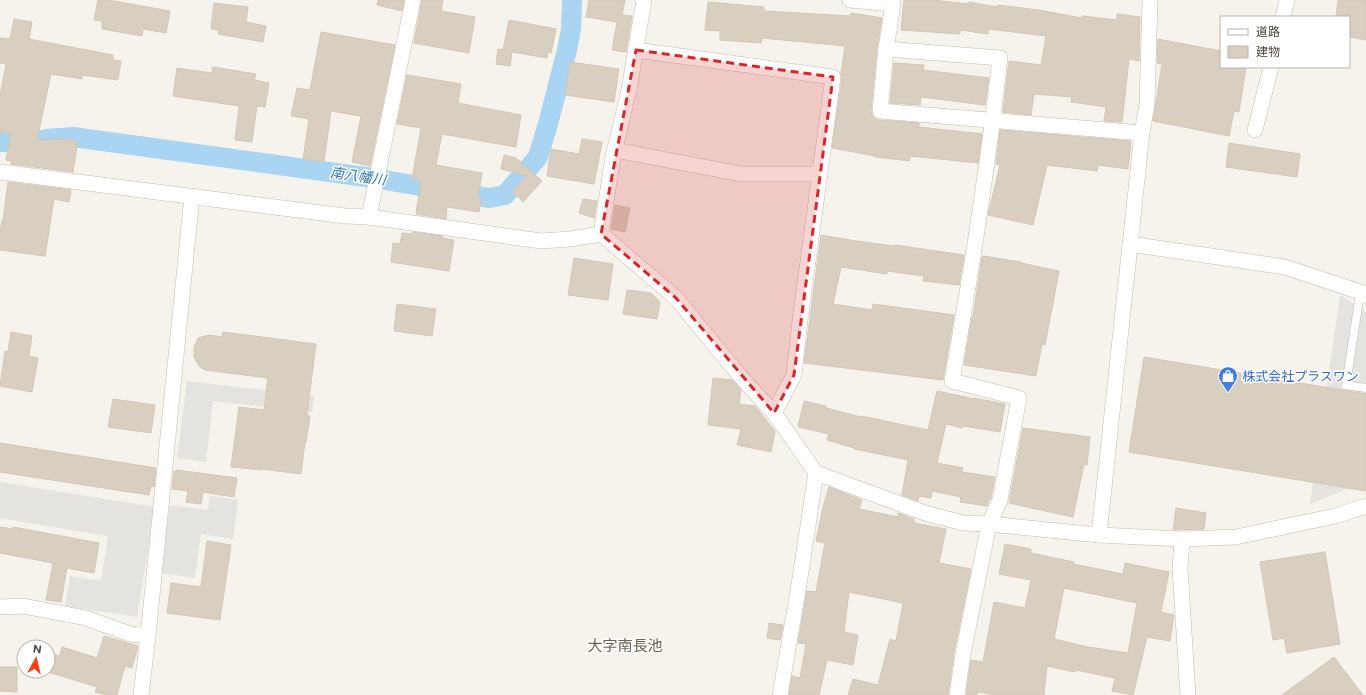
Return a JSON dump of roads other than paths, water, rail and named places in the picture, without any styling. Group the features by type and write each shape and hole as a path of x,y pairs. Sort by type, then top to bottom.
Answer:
{"street":[{"path":"369,217 413,0"},
{"path":"601,234 615,150 629,90 644,0"},
{"path":"850,0 893,4 886,49 880,111 1142,133"},
{"path":"1099,535 1142,133 1147,104 1150,0"},
{"path":"1283,16 1287,0"},
{"path":"886,49 1000,58 993,121 974,256 952,381 1019,398 1000,500 989,524 963,654 957,695"},
{"path":"636,50 833,76 794,375 774,413"},
{"path":"1255,130 1270,68"},
{"path":"615,150 741,174 820,174"},
{"path":"0,172 345,216 369,217 541,241 570,239 601,234 676,298 740,376 774,413 816,473 925,513 963,523 989,524 1099,535 1182,539 1236,537 1335,516 1366,506"},
{"path":"140,695 148,636 192,196"},
{"path":"1130,244 1285,267 1366,294"},
{"path":"780,695 816,473"},
{"path":"1182,539 1180,569 1188,695"},
{"path":"0,607 23,606 86,618 130,634 148,636"}],"lane":[{"path":"1366,298 1359,300 1346,384 1366,388"},
{"path":"1335,516 1366,498"}],"waterway":[{"name":"南八幡川","path":"0,142 33,143 46,139 73,137 373,178 489,198 505,195 538,157 567,50 571,29 572,0"}],"place":[{"name":"株式会社プラスワン","path":"1228,393"}],"district":[{"name":"大字南長池","path":"625,646"}]}
